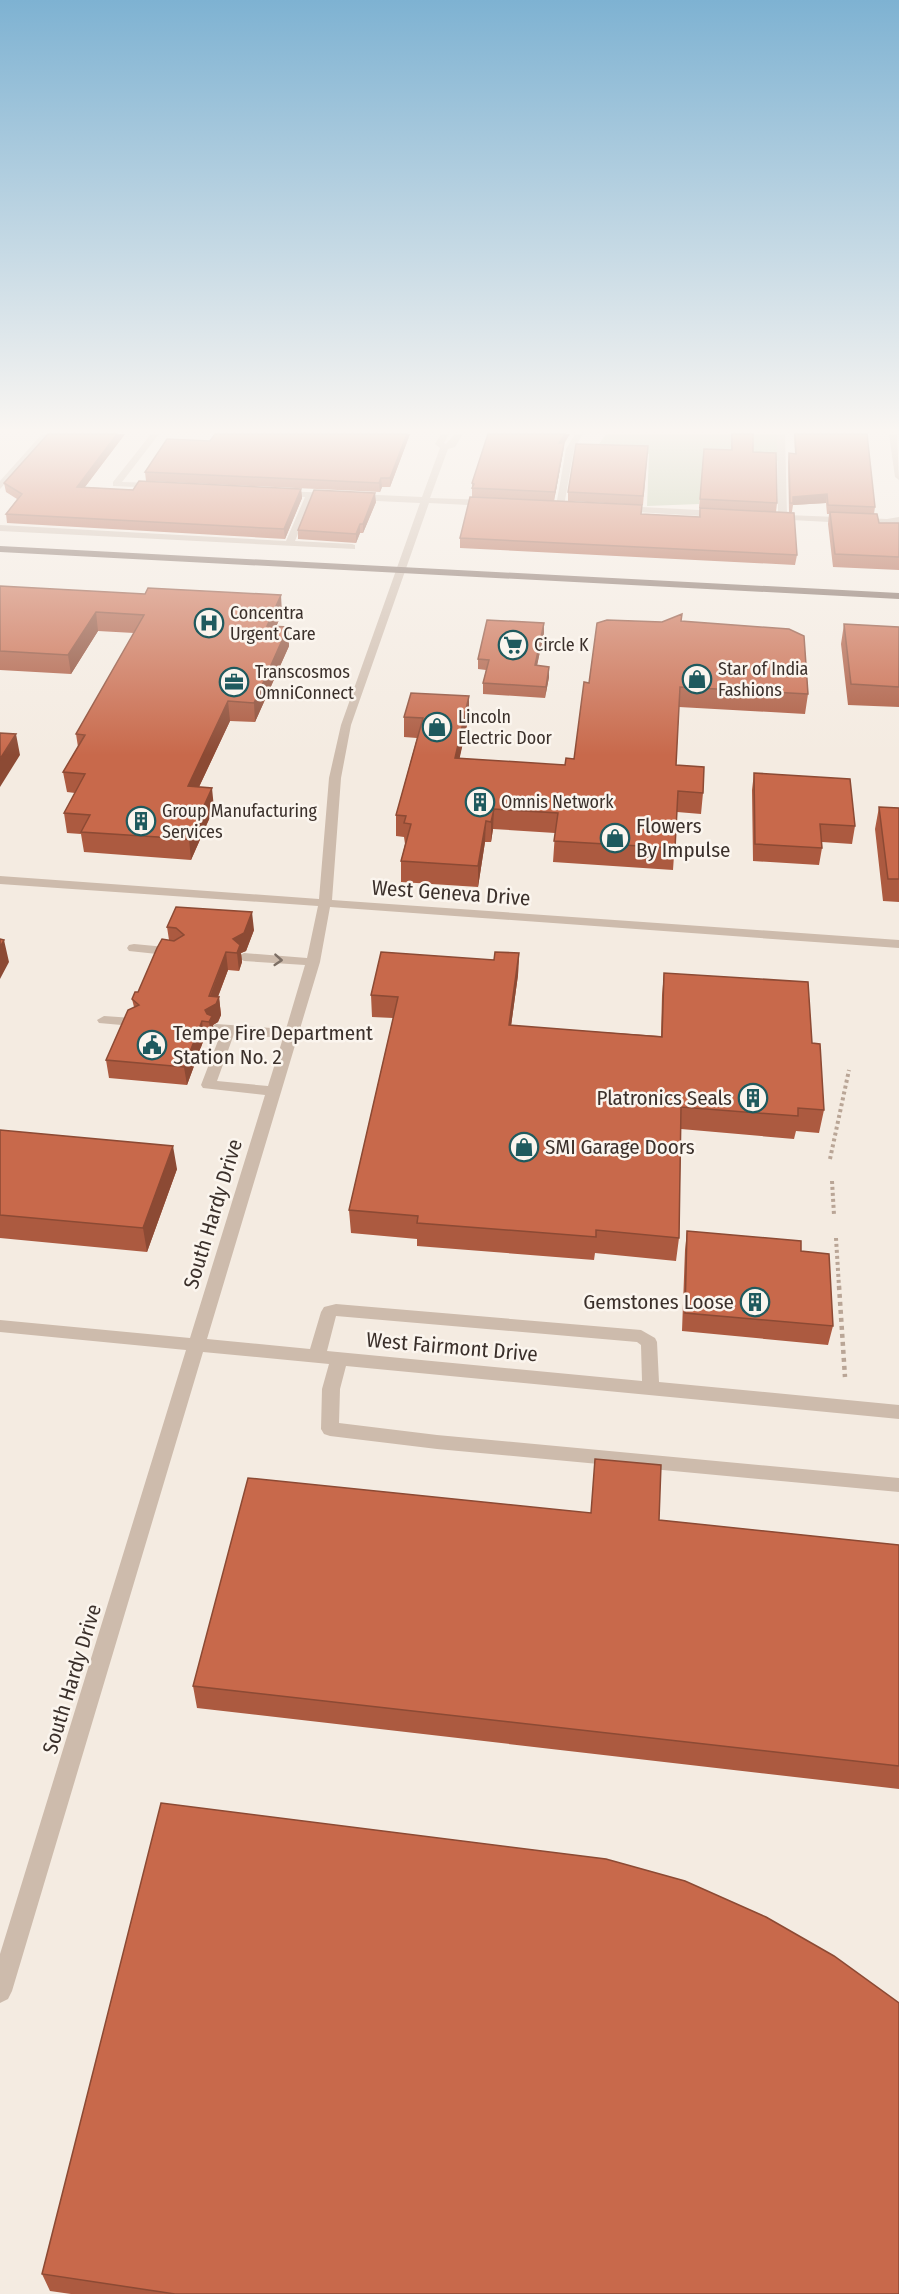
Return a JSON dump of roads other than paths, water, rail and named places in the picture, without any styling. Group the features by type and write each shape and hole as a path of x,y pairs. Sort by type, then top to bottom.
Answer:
{"main road":[{"path":"0,549 899,596"}],"street":[{"path":"236,541 352,547"},
{"name":"South Hardy Drive","path":"0,1991 313,962 325,903 335,778 346,725 410,541"},
{"name":"West Geneva Drive","path":"0,880 899,944"},
{"path":"134,948 177,952"},
{"path":"244,957 313,962"},
{"path":"104,1020 133,1022"},
{"path":"275,1091 208,1085 222,1029 292,1034"},
{"path":"317,1356 327,1316 330,1311 336,1310 641,1336 649,1342 651,1388"},
{"name":"West Fairmont Drive","path":"0,1326 899,1412"},
{"path":"339,1359 332,1389 330,1429 437,1442 899,1485"}],"place":[{"name":"Concentra Urgent Care","path":"209,623"},
{"name":"Circle K","path":"513,645"},
{"name":"Star of India Fashions","path":"697,679"},
{"name":"Transcosmos OmniConnect","path":"234,682"},
{"name":"Lincoln Electric Door","path":"437,727"},
{"name":"Omnis Network","path":"480,802"},
{"name":"Group Manufacturing Services","path":"141,821"},
{"name":"Flowers By Impulse","path":"615,838"},
{"name":"Tempe Fire Department Station No. 2","path":"152,1045"},
{"name":"Platronics Seals","path":"753,1098"},
{"name":"SMI Garage Doors","path":"524,1147"},
{"name":"Gemstones Loose","path":"755,1302"}]}
